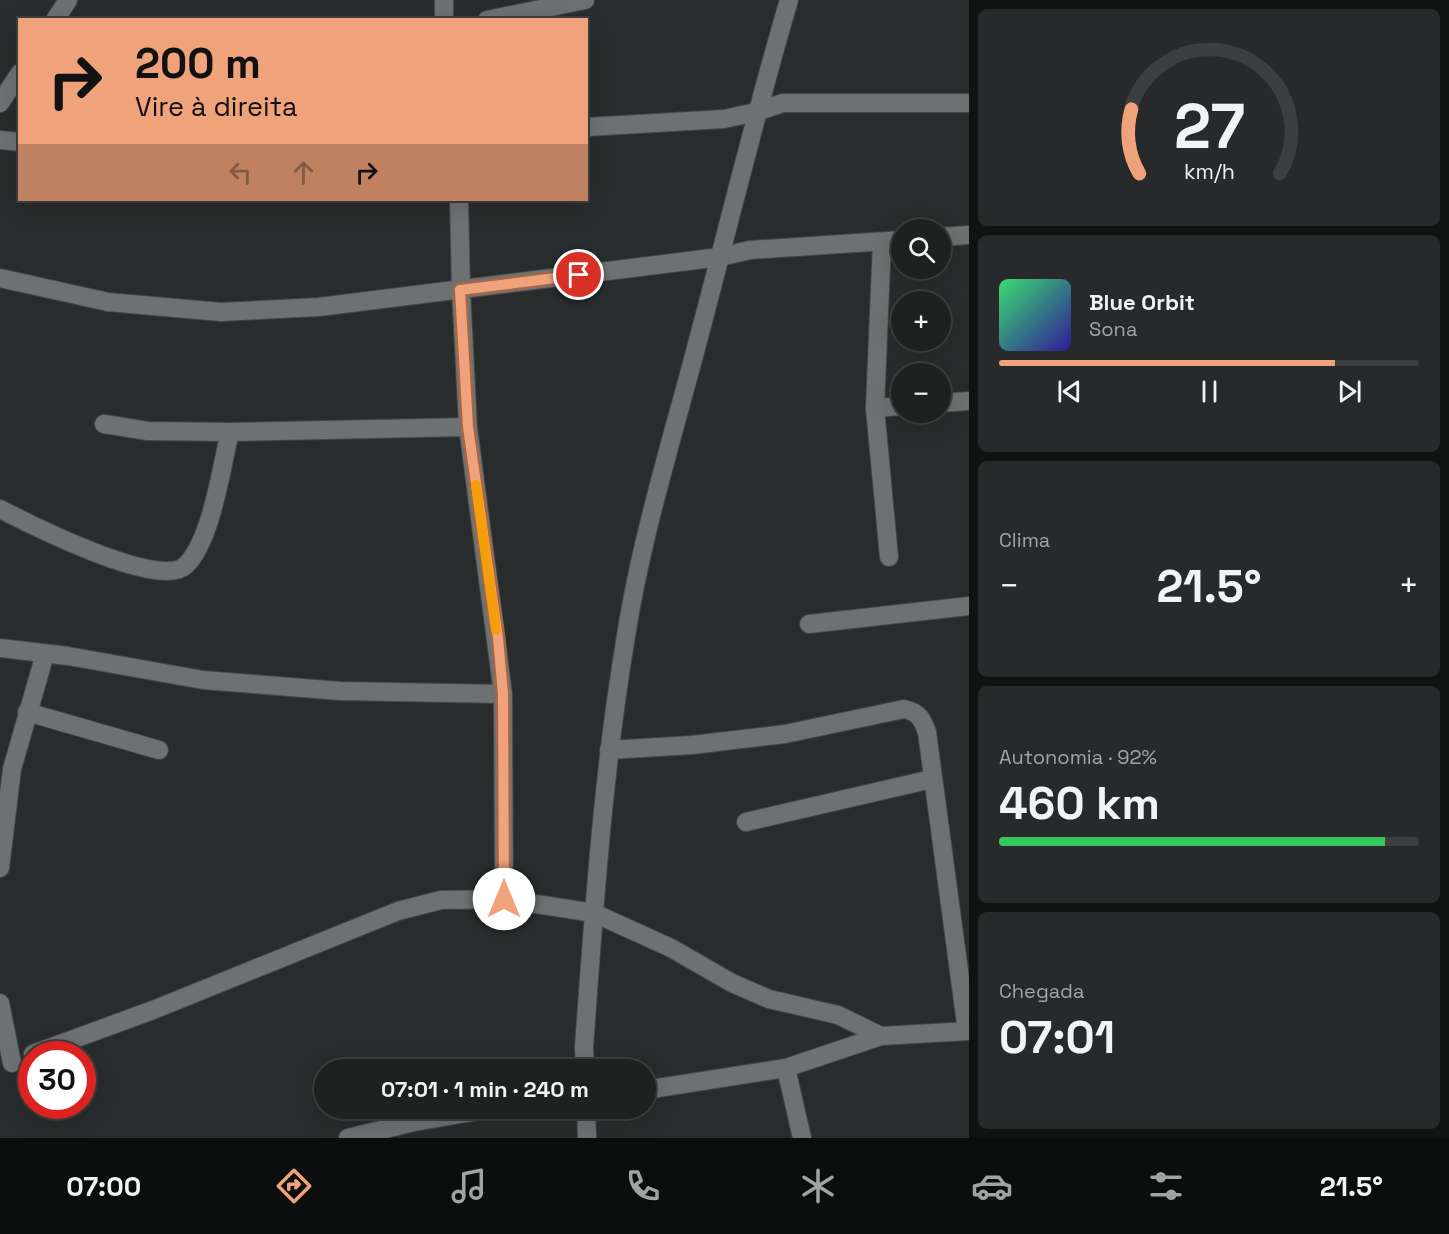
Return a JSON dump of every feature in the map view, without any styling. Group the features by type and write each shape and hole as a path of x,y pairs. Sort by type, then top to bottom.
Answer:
{"street":[{"path":"56,18 68,0"},
{"path":"444,0 444,18"},
{"path":"496,18 585,0"},
{"path":"585,1059 594,913 609,750 626,633 652,515 756,112 789,0"},
{"path":"0,103 18,76"},
{"path":"588,127 724,119 783,103 969,103"},
{"path":"0,140 18,142"},
{"path":"459,201 460,290 468,427 498,638 503,694 504,899"},
{"path":"951,236 969,235"},
{"path":"0,278 108,302 221,312 319,307 720,257 750,250 891,241"},
{"path":"882,242 875,408 889,557"},
{"path":"951,403 969,402"},
{"path":"875,408 891,407"},
{"path":"104,424 148,431 230,432 468,427"},
{"path":"0,509 83,549 158,571 175,572 185,567 203,540 230,432"},
{"path":"809,624 969,606"},
{"path":"0,648 85,658 203,680 340,691 503,694"},
{"path":"0,868 12,769 45,654"},
{"path":"609,750 692,745 785,734 904,709 914,711 922,719 927,732 968,1031 881,1036 786,1068 656,1088"},
{"path":"27,712 159,750"},
{"path":"746,822 932,779"},
{"path":"70,1041 153,1010 398,911 441,900 504,899 594,913 671,948 741,987 769,999 838,1015 881,1036"},
{"path":"0,1003 6,1065"},
{"path":"786,1068 802,1138"},
{"path":"348,1138 432,1119"},
{"path":"586,1119 587,1138"}],"slow traffic":[{"path":"476,485 496,630"}],"route":[{"path":"504,899 503,694 498,638 468,427 460,290 579,275"}]}
